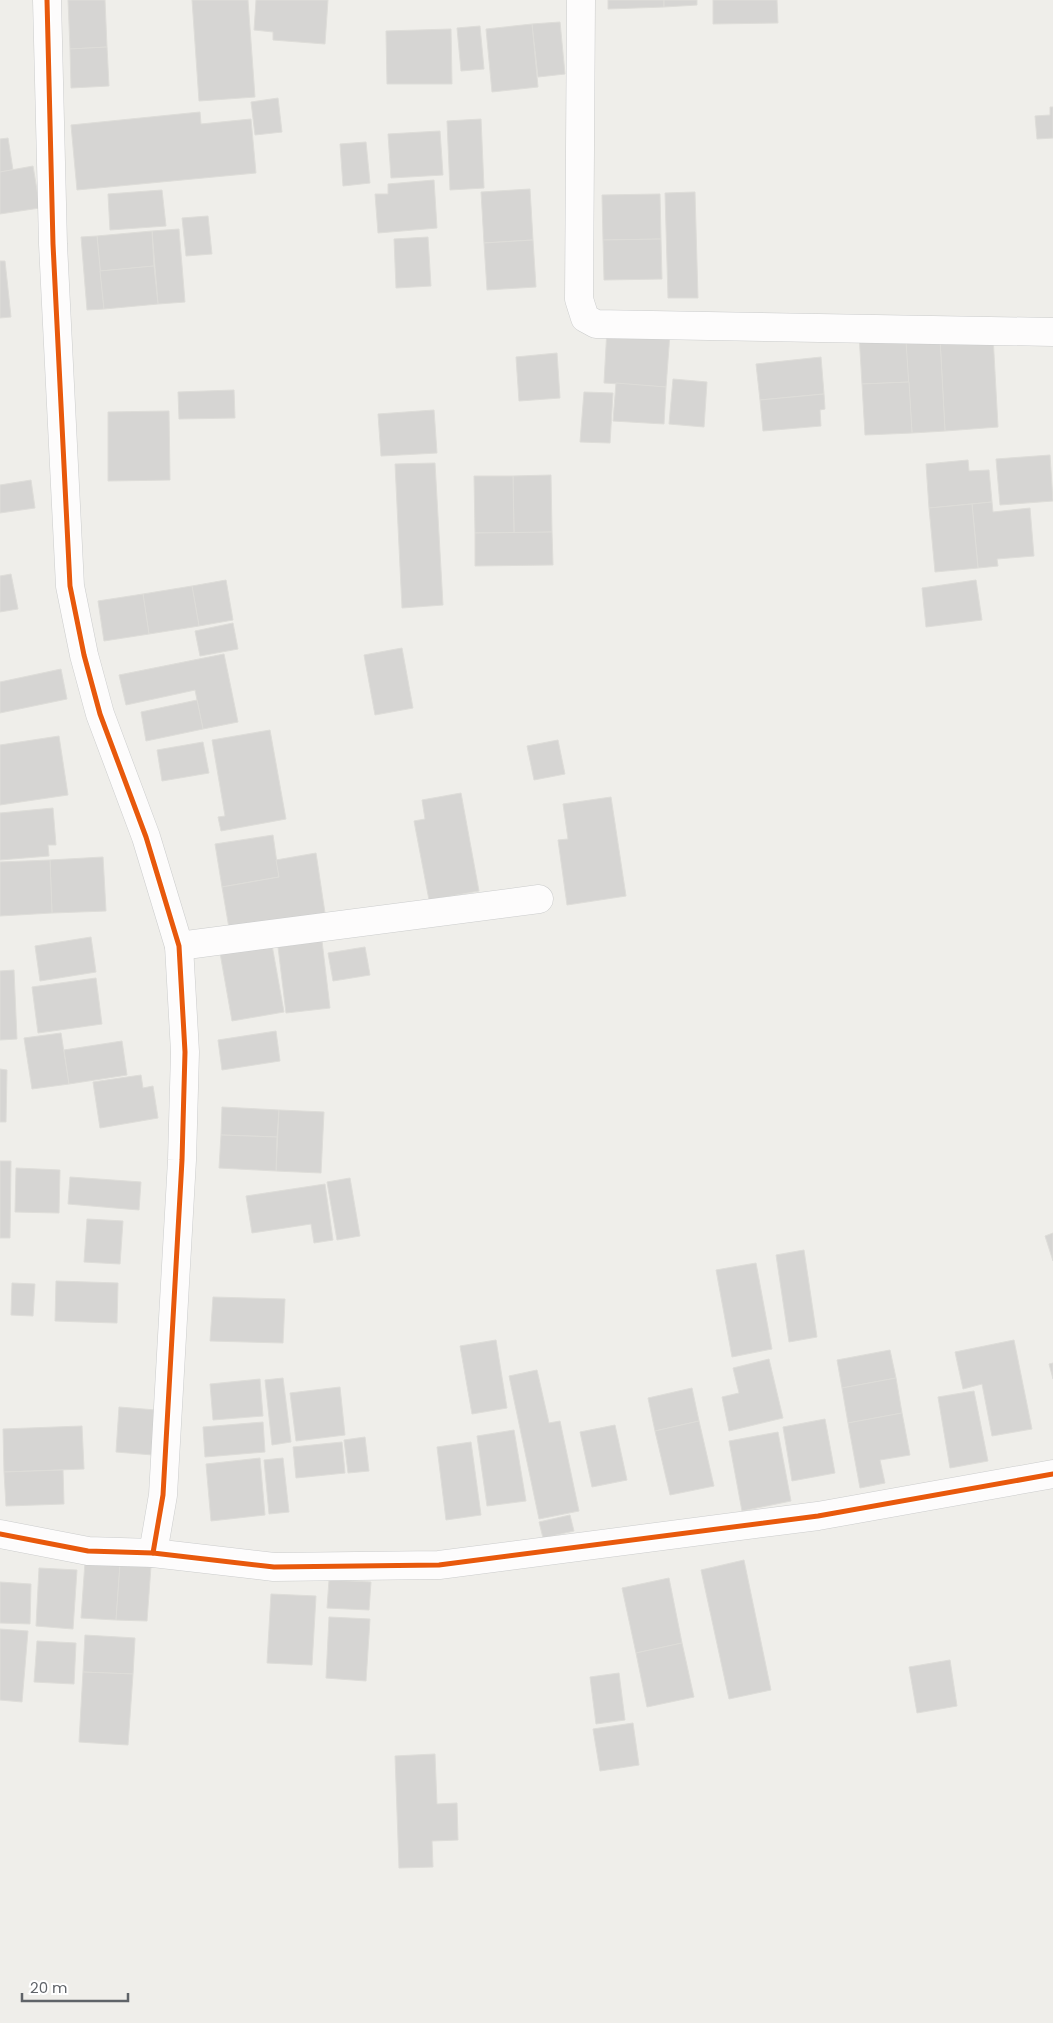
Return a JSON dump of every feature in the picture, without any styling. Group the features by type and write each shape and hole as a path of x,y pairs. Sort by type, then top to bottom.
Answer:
{"street":[{"path":"47,0 53,244 70,586 84,655 100,714 146,837 178,946 185,1052 182,1160 164,1495 153,1553"},
{"path":"581,0 579,299 585,318 596,324 1053,332"},
{"path":"178,946 539,899"},
{"path":"0,1534 88,1551 153,1553 274,1567 439,1565 818,1516 1053,1474"}],"building":[{"path":"68,0 105,0 107,47 70,49"},
{"path":"192,0 248,0 255,97 199,101"},
{"path":"256,0 328,0 325,44 273,40 273,32 254,30"},
{"path":"608,0 664,0 664,7 608,9"},
{"path":"664,0 697,0 697,5 664,7"},
{"path":"713,0 777,0 778,23 713,24"},
{"path":"560,22 565,74 538,77 532,24"},
{"path":"532,24 538,87 492,92 486,29"},
{"path":"480,26 484,69 461,71 457,28"},
{"path":"451,29 452,84 387,84 386,31"},
{"path":"107,47 109,86 71,88 70,49"},
{"path":"278,98 282,132 255,135 251,102"},
{"path":"1050,107 1053,107 1053,138 1037,139 1035,116 1050,115"},
{"path":"200,112 201,124 251,119 256,173 77,190 71,125"},
{"path":"481,119 484,188 450,190 447,121"},
{"path":"440,131 443,175 391,178 388,134"},
{"path":"8,138 13,170 0,172 0,139"},
{"path":"366,142 370,183 343,186 340,144"},
{"path":"33,166 40,208 0,214 0,172"},
{"path":"434,180 437,228 378,233 375,194 388,194 388,184"},
{"path":"530,189 533,240 484,243 481,192"},
{"path":"162,190 166,226 110,230 108,194"},
{"path":"695,192 698,298 668,298 665,193"},
{"path":"660,194 661,239 603,240 602,195"},
{"path":"208,216 212,254 186,256 182,218"},
{"path":"179,229 185,302 158,304 152,231"},
{"path":"152,231 154,266 100,271 97,236"},
{"path":"97,236 104,309 87,310 81,237"},
{"path":"428,237 431,286 396,288 394,239"},
{"path":"661,239 662,279 604,280 603,240"},
{"path":"533,240 536,287 487,290 484,243"},
{"path":"0,261 5,261 11,317 0,318"},
{"path":"154,266 158,304 104,309 100,271"},
{"path":"607,329 670,333 666,387 604,383"},
{"path":"906,332 909,382 862,384 859,334"},
{"path":"993,336 998,427 945,431 940,339"},
{"path":"940,339 945,431 912,433 906,341"},
{"path":"557,353 560,398 519,401 516,357"},
{"path":"821,357 824,394 760,400 756,364"},
{"path":"673,379 707,382 704,427 669,424"},
{"path":"909,382 912,433 865,435 862,384"},
{"path":"616,383 666,387 664,424 613,421"},
{"path":"234,390 235,418 179,419 178,392"},
{"path":"584,392 613,393 610,443 580,442"},
{"path":"824,394 825,409 820,410 821,426 763,431 760,400"},
{"path":"434,410 437,453 381,456 378,414"},
{"path":"169,411 170,480 108,481 108,412"},
{"path":"1050,455 1053,501 1000,505 996,459"},
{"path":"968,460 969,471 989,470 992,502 929,508 926,464"},
{"path":"435,463 443,605 402,608 395,464"},
{"path":"551,475 552,532 514,533 513,476"},
{"path":"474,476 513,476 514,533 475,533"},
{"path":"31,480 35,508 0,513 0,485"},
{"path":"992,502 993,512 1030,508 1034,556 997,559 998,566 978,568 972,504"},
{"path":"972,504 978,568 935,572 929,508"},
{"path":"552,532 553,565 475,566 475,533"},
{"path":"11,574 18,609 0,612 0,576"},
{"path":"226,580 233,620 199,626 192,586"},
{"path":"976,580 982,620 926,627 922,588"},
{"path":"192,586 199,626 149,634 143,594"},
{"path":"143,594 149,634 104,641 98,601"},
{"path":"233,623 238,649 200,656 195,631"},
{"path":"402,648 413,708 375,715 364,655"},
{"path":"224,654 238,722 203,729 195,690 126,705 119,675"},
{"path":"61,669 67,699 0,713 0,682"},
{"path":"197,700 203,729 146,741 141,712"},
{"path":"270,730 286,819 221,831 218,817 225,816 212,740"},
{"path":"59,736 68,795 0,805 0,745"},
{"path":"558,740 565,774 534,780 527,746"},
{"path":"203,742 209,773 162,781 157,750"},
{"path":"461,793 479,891 429,900 414,821 425,819 422,800"},
{"path":"611,797 626,896 567,905 558,840 568,839 563,804"},
{"path":"53,808 56,845 48,845 49,856 0,860 0,813"},
{"path":"273,835 279,877 222,887 215,844"},
{"path":"316,853 325,913 229,928 222,887 279,877 276,860"},
{"path":"103,857 106,911 52,913 50,860"},
{"path":"50,860 52,913 0,916 0,862"},
{"path":"91,937 96,972 40,981 35,946"},
{"path":"322,941 330,1008 286,1013 278,947"},
{"path":"272,945 284,1012 232,1021 220,953"},
{"path":"365,947 370,975 333,981 328,953"},
{"path":"14,970 17,1039 0,1040 0,971"},
{"path":"96,978 102,1024 38,1033 32,987"},
{"path":"276,1031 280,1061 222,1070 218,1040"},
{"path":"61,1033 69,1084 32,1089 24,1038"},
{"path":"122,1041 127,1075 69,1084 64,1050"},
{"path":"0,1069 7,1070 6,1122 0,1122"},
{"path":"141,1075 143,1088 153,1086 158,1118 100,1128 93,1082"},
{"path":"222,1107 279,1110 277,1137 221,1135"},
{"path":"279,1110 324,1112 321,1173 276,1171"},
{"path":"221,1135 277,1137 276,1171 219,1168"},
{"path":"0,1161 11,1161 10,1238 0,1238"},
{"path":"16,1168 60,1170 59,1213 15,1212"},
{"path":"70,1177 141,1182 139,1210 68,1204"},
{"path":"350,1178 360,1236 337,1240 327,1182"},
{"path":"325,1184 333,1240 314,1243 311,1224 252,1233 246,1196"},
{"path":"87,1219 123,1221 120,1264 84,1262"},
{"path":"1053,1233 1053,1261 1045,1236"},
{"path":"804,1250 817,1337 789,1342 776,1255"},
{"path":"756,1263 772,1349 732,1357 716,1270"},
{"path":"56,1281 118,1283 117,1323 55,1321"},
{"path":"12,1283 35,1284 33,1316 11,1315"},
{"path":"213,1297 285,1299 283,1343 210,1341"},
{"path":"496,1340 507,1408 472,1414 460,1346"},
{"path":"1014,1340 1032,1429 992,1436 982,1384 963,1389 955,1352"},
{"path":"890,1350 896,1378 842,1388 837,1360"},
{"path":"769,1359 783,1418 729,1431 722,1397 739,1393 733,1368"},
{"path":"1053,1363 1053,1379 1049,1364"},
{"path":"537,1370 549,1423 560,1421 579,1511 539,1519 509,1376"},
{"path":"283,1378 291,1442 272,1445 265,1380"},
{"path":"896,1378 902,1413 848,1423 842,1388"},
{"path":"260,1379 263,1416 213,1420 210,1384"},
{"path":"340,1387 345,1435 296,1441 290,1393"},
{"path":"692,1388 699,1421 655,1431 648,1398"},
{"path":"974,1391 988,1461 950,1468 938,1397"},
{"path":"119,1407 156,1410 153,1455 116,1452"},
{"path":"902,1413 910,1455 880,1460 885,1483 860,1488 848,1423"},
{"path":"825,1419 835,1473 792,1481 783,1427"},
{"path":"699,1421 714,1486 670,1495 655,1431"},
{"path":"263,1422 265,1452 205,1457 203,1427"},
{"path":"615,1425 627,1480 592,1487 580,1432"},
{"path":"82,1426 84,1469 4,1472 3,1429"},
{"path":"514,1430 526,1501 487,1506 477,1436"},
{"path":"778,1432 791,1501 742,1511 729,1441"},
{"path":"365,1437 369,1471 348,1473 344,1440"},
{"path":"342,1442 345,1473 296,1478 293,1447"},
{"path":"471,1442 481,1515 446,1520 437,1447"},
{"path":"260,1458 265,1515 211,1521 206,1464"},
{"path":"283,1458 289,1512 269,1514 264,1460"},
{"path":"63,1470 64,1504 6,1506 4,1472"},
{"path":"570,1515 574,1531 543,1538 539,1522"},
{"path":"744,1560 771,1690 729,1699 701,1570"},
{"path":"85,1562 120,1564 116,1620 81,1618"},
{"path":"120,1564 151,1566 147,1621 116,1620"},
{"path":"39,1568 77,1570 73,1629 36,1626"},
{"path":"669,1578 682,1643 636,1653 622,1588"},
{"path":"329,1580 371,1582 369,1610 327,1608"},
{"path":"0,1582 31,1584 30,1624 0,1623"},
{"path":"271,1594 316,1596 312,1665 267,1663"},
{"path":"329,1617 370,1619 366,1681 326,1678"},
{"path":"0,1629 28,1631 22,1702 0,1700"},
{"path":"85,1635 135,1638 133,1674 83,1672"},
{"path":"37,1641 76,1643 74,1684 34,1682"},
{"path":"682,1643 694,1697 647,1707 636,1653"},
{"path":"950,1660 957,1706 917,1713 909,1667"},
{"path":"83,1672 133,1674 128,1745 79,1742"},
{"path":"619,1673 625,1720 596,1724 590,1677"},
{"path":"633,1723 639,1765 600,1771 593,1729"},
{"path":"435,1754 437,1804 457,1803 458,1840 432,1841 433,1867 399,1868 395,1756"}],"cycle path":[{"path":"47,0 53,244 70,586 84,655 100,714 146,837 179,946 185,1052 182,1160 163,1495 153,1553"},
{"path":"0,1534 88,1551 153,1553 274,1567 439,1565 818,1516 1053,1474"}]}
